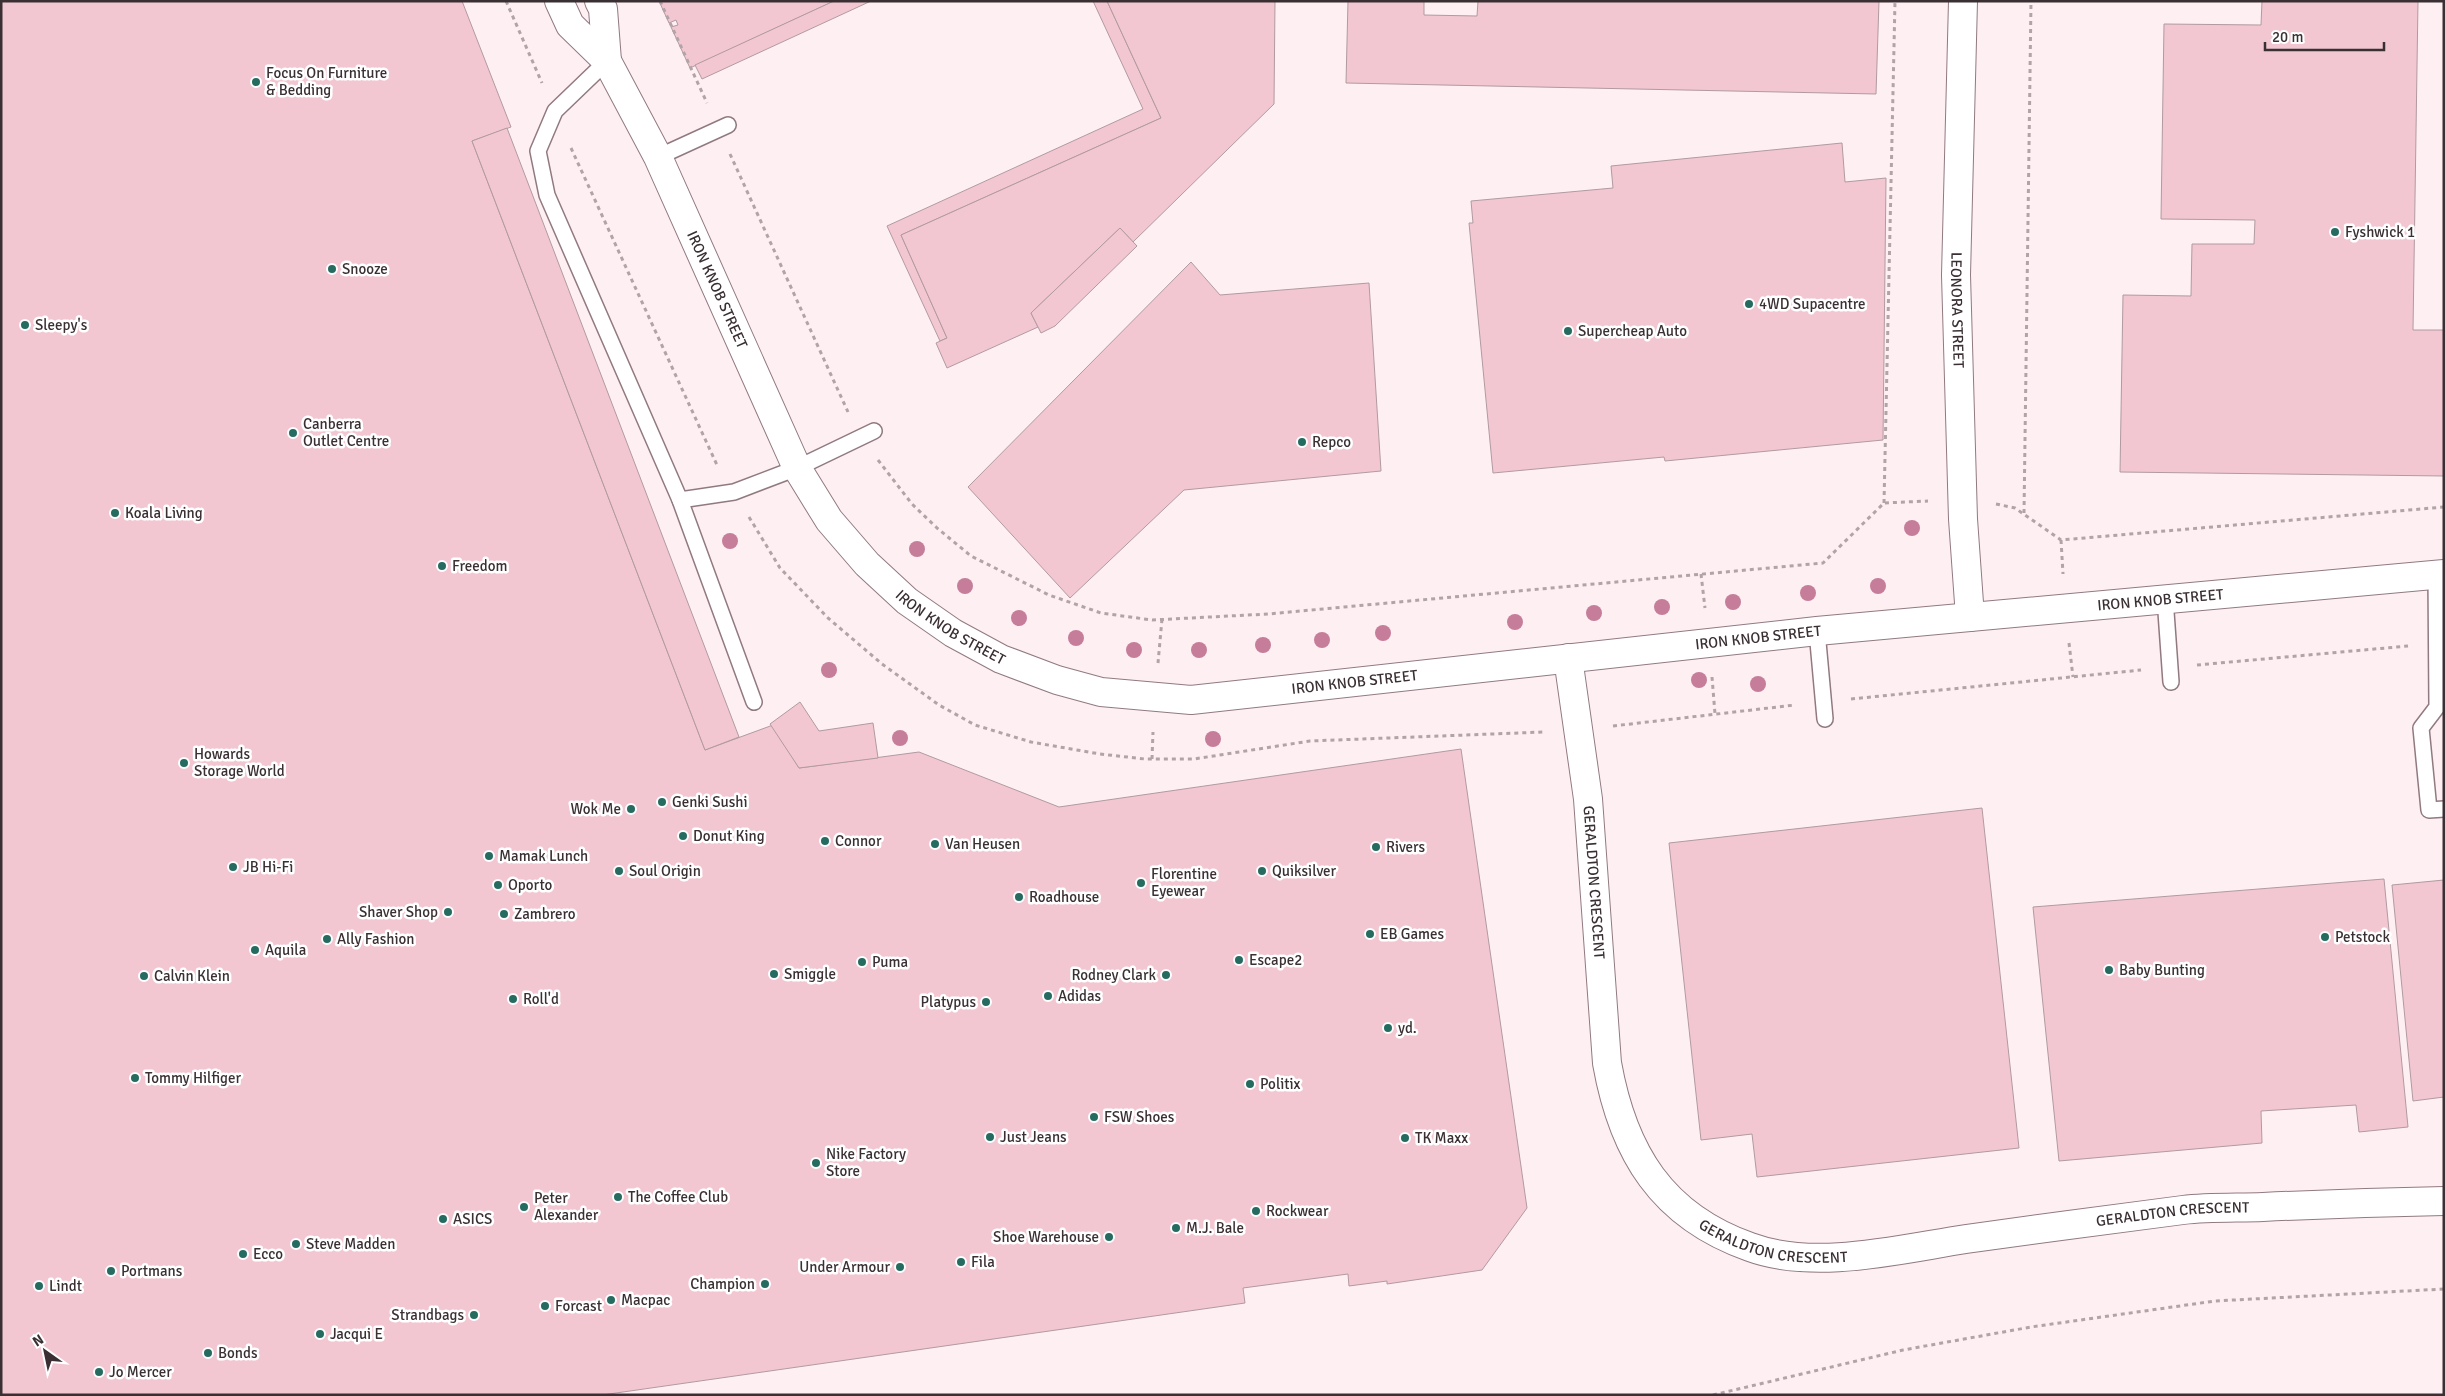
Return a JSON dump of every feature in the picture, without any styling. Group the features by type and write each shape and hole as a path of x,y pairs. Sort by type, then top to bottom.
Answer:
{"street":[{"name":"IRON KNOB STREET","path":"558,1 570,25 607,61 658,157 797,468 829,520 867,564 907,601 953,633 1001,659 1057,680 1101,692 1191,700 1817,631 2440,574"},
{"name":"IRON KNOB STREET","path":"599,1 603,9 607,61"},
{"name":"LEONORA STREET","path":"1963,1 1956,275 1963,500 1970,617"},
{"name":"GERALDTON CRESCENT","path":"1568,658 1588,799 1607,1064 1613,1097 1625,1132 1646,1169 1672,1201 1704,1227 1751,1248 1797,1258 1857,1255 2186,1210 2444,1201"}],"lane":[{"path":"607,61 555,111 538,151 546,195 680,500 754,702"},
{"path":"658,157 723,127"},
{"path":"680,500 734,492 797,468 868,434"},
{"path":"2440,574 2436,643 2440,707 2422,728 2429,810 2444,809"},
{"path":"2165,598 2170,675"},
{"path":"1817,631 1825,719"}],"path":[{"path":"506,1 713,459 780,568 828,618 882,664 939,706 974,725 1031,742 1109,755 1145,759 1194,759 1310,741 1579,731 1824,702 2170,675 2436,643"},
{"path":"660,1 723,127 849,415 868,434 912,504 936,528 971,556 1049,595 1101,613 1152,620 1268,614 1823,563 1884,503 1963,500 2015,508 2061,540 2444,507"},
{"path":"1884,503 1895,1"},
{"path":"2024,514 2031,1"},
{"path":"1714,1395 1903,1350 2031,1327 2216,1301 2444,1289"}],"building":[{"name":"Canberra Outlet Centre","path":"1,1 462,1 511,127 472,141 705,750 773,725 799,768 919,752 1059,807 1461,749 1527,1208 1482,1270 1387,1284 1387,1281 1349,1286 1348,1274 1243,1288 1245,1303 602,1395 1,1395"},
{"path":"659,1 834,1 690,68 671,27 678,25 676,20 669,23"},
{"path":"834,1 871,1 702,79 695,65"},
{"path":"1093,1 1107,1 1161,118 901,235 947,338 940,341 887,226 1143,109"},
{"path":"1107,1 1275,1 1274,104 1133,242 1120,228 1031,313 1038,327 947,368 936,343 947,338 901,235 1161,118"},
{"path":"1348,1 1424,1 1424,15 1477,16 1478,1 1879,1 1876,94 1346,83"},
{"name":"Fyshwick 1","path":"2262,1 2418,1 2413,330 2444,330 2444,476 2120,472 2123,295 2191,296 2192,244 2254,244 2255,220 2161,219 2164,24 2261,25"},
{"path":"507,128 739,737 705,750 472,141"},
{"path":"1842,143 1845,182 1886,178 1883,440 1665,461 1664,457 1493,473 1469,223 1473,223 1471,201 1613,188 1611,166"},
{"path":"1120,228 1137,246 1055,326 1041,333 1031,313"},
{"path":"1191,262 1220,295 1369,283 1381,471 1184,490 1070,598 968,487"},
{"path":"800,702 819,731 873,723 878,758 799,768 770,724"},
{"path":"1982,808 2019,1148 1757,1177 1752,1134 1701,1140 1669,843"},
{"path":"2384,879 2408,1127 2359,1132 2356,1105 2261,1111 2262,1143 2059,1161 2033,907"},
{"path":"2444,880 2444,1097 2413,1101 2392,885"}],"place":[{"name":"Focus On Furniture & Bedding","path":"256,82"},
{"name":"Fyshwick 1","path":"2335,232"},
{"name":"Snooze","path":"332,269"},
{"name":"4WD Supacentre","path":"1749,304"},
{"name":"Sleepy's","path":"25,325"},
{"name":"Supercheap Auto","path":"1568,331"},
{"name":"Canberra Outlet Centre","path":"293,433"},
{"name":"Repco","path":"1302,442"},
{"name":"Koala Living","path":"115,513"},
{"name":"Freedom","path":"442,566"},
{"name":"Howards Storage World","path":"184,763"},
{"name":"Genki Sushi","path":"662,802"},
{"name":"Wok Me","path":"631,809"},
{"name":"Donut King","path":"683,836"},
{"name":"Connor","path":"825,841"},
{"name":"Van Heusen","path":"935,844"},
{"name":"Rivers","path":"1376,847"},
{"name":"Mamak Lunch","path":"489,856"},
{"name":"JB Hi-Fi","path":"233,867"},
{"name":"Soul Origin","path":"619,871"},
{"name":"Quiksilver","path":"1262,871"},
{"name":"Florentine Eyewear","path":"1141,883"},
{"name":"Oporto","path":"498,885"},
{"name":"Roadhouse","path":"1019,897"},
{"name":"Shaver Shop","path":"448,912"},
{"name":"Zambrero","path":"504,914"},
{"name":"EB Games","path":"1370,934"},
{"name":"Petstock","path":"2325,937"},
{"name":"Ally Fashion","path":"327,939"},
{"name":"Aquila","path":"255,950"},
{"name":"Escape2","path":"1239,960"},
{"name":"Puma","path":"862,962"},
{"name":"Baby Bunting","path":"2109,970"},
{"name":"Smiggle","path":"774,974"},
{"name":"Rodney Clark","path":"1166,975"},
{"name":"Calvin Klein","path":"144,976"},
{"name":"Adidas","path":"1048,996"},
{"name":"Roll'd","path":"513,999"},
{"name":"Platypus","path":"986,1002"},
{"name":"yd.","path":"1388,1028"},
{"name":"Tommy Hilfiger","path":"135,1078"},
{"name":"Politix","path":"1250,1084"},
{"name":"FSW Shoes","path":"1094,1117"},
{"name":"Just Jeans","path":"990,1137"},
{"name":"TK Maxx","path":"1405,1138"},
{"name":"Nike Factory Store","path":"816,1163"},
{"name":"The Coffee Club","path":"618,1197"},
{"name":"Peter Alexander","path":"524,1207"},
{"name":"Rockwear","path":"1256,1211"},
{"name":"ASICS","path":"443,1219"},
{"name":"M.J. Bale","path":"1176,1228"},
{"name":"Shoe Warehouse","path":"1109,1237"},
{"name":"Steve Madden","path":"296,1244"},
{"name":"Ecco","path":"243,1254"},
{"name":"Fila","path":"961,1262"},
{"name":"Under Armour","path":"900,1267"},
{"name":"Portmans","path":"111,1271"},
{"name":"Champion","path":"765,1284"},
{"name":"Lindt","path":"39,1286"},
{"name":"Macpac","path":"611,1300"},
{"name":"Forcast","path":"545,1306"},
{"name":"Strandbags","path":"474,1315"},
{"name":"Jacqui E","path":"320,1334"},
{"name":"Bonds","path":"208,1353"},
{"name":"Jo Mercer","path":"99,1372"}]}
